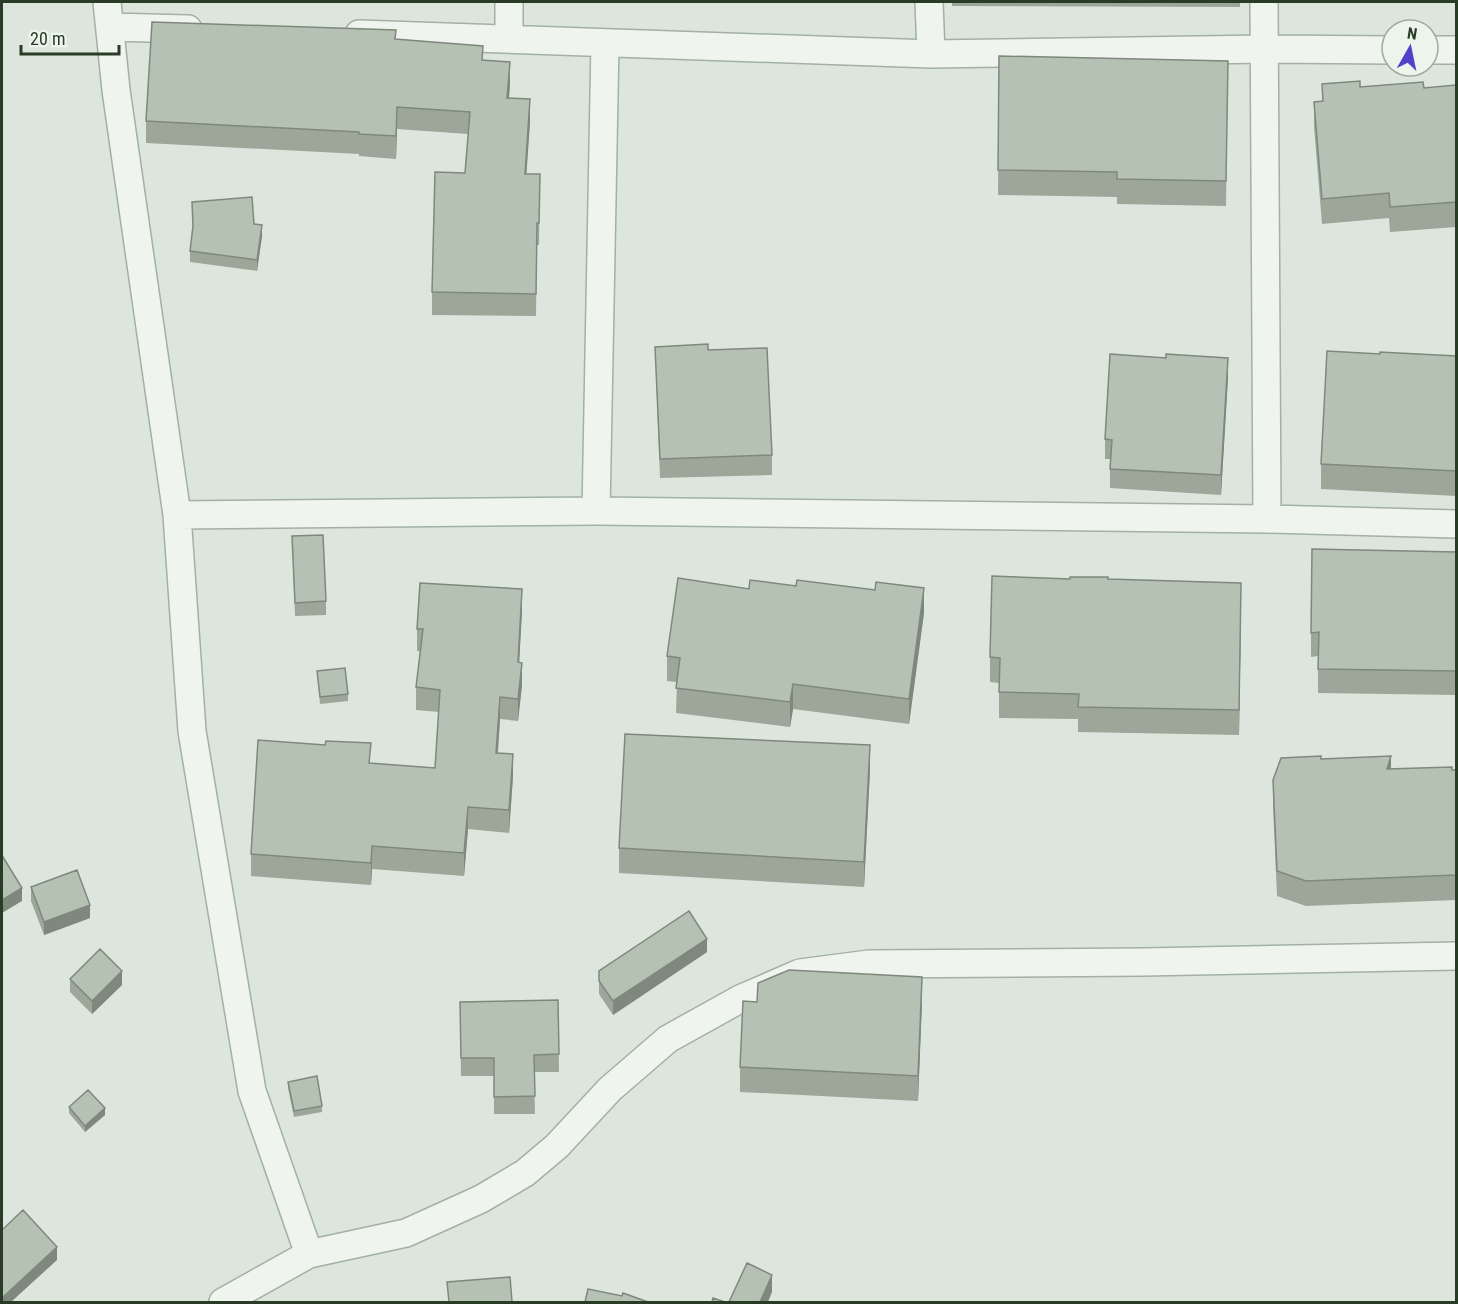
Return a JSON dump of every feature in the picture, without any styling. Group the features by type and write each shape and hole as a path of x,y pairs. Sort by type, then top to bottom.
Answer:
{"street":[{"path":"508,2 509,39"},
{"path":"929,2 931,54"},
{"path":"1264,2 1267,519"},
{"path":"217,30 109,14 116,90 177,515 192,731 252,1091 309,1254"},
{"path":"334,33 931,54 1265,49 1380,50"},
{"path":"596,511 605,43"},
{"path":"1440,50 1456,50"},
{"path":"177,515 596,511 1267,519 1456,524"},
{"path":"223,1302 309,1254 406,1233 482,1199 525,1173 557,1146 610,1089 668,1039 740,999 800,973 869,964 1167,962 1456,956"}],"building":[{"path":"152,22 396,30 395,39 483,46 482,60 510,62 507,98 530,99 525,174 540,174 536,294 432,292 435,172 465,173 470,112 397,107 396,136 146,121"},
{"path":"999,56 1228,61 1226,181 1117,179 1117,172 998,170"},
{"path":"1360,81 1360,87 1423,82 1424,88 1456,85 1456,202 1390,207 1389,193 1322,199 1314,102 1323,101 1322,84"},
{"path":"252,197 254,224 262,225 257,260 190,251 193,226 192,202"},
{"path":"708,344 708,350 767,348 772,455 660,459 655,347"},
{"path":"1327,351 1456,356 1456,471 1321,464"},
{"path":"1110,354 1166,358 1166,354 1228,358 1221,475 1110,469 1112,440 1105,439"},
{"path":"323,535 326,601 295,603 292,536"},
{"path":"1312,549 1456,552 1456,671 1318,669 1319,632 1311,633"},
{"path":"992,576 1070,579 1070,577 1108,577 1108,579 1241,583 1239,710 1078,707 1079,694 999,692 1000,658 990,657"},
{"path":"678,578 749,589 750,580 796,586 797,580 875,590 876,582 924,588 909,699 793,684 790,702 676,688 680,658 667,656"},
{"path":"420,583 522,589 518,662 522,663 518,699 500,697 496,753 513,754 509,810 468,807 464,853 372,846 371,863 251,854 258,740 325,745 326,741 371,743 369,763 435,768 440,690 416,687 423,629 417,629"},
{"path":"345,668 348,694 320,697 317,671"},
{"path":"625,734 870,745 864,862 619,848"},
{"path":"1321,756 1321,759 1391,756 1387,769 1452,767 1452,770 1456,770 1456,875 1306,881 1277,871 1273,780 1281,758"},
{"path":"2,858 22,888 2,900"},
{"path":"77,870 90,905 44,922 31,887"},
{"path":"689,911 707,939 613,1001 599,981 599,971"},
{"path":"100,949 122,971 92,1001 70,979"},
{"path":"789,970 922,977 918,1076 740,1067 743,1001 757,1002 758,983"},
{"path":"558,1000 559,1054 534,1055 535,1096 494,1097 494,1058 461,1058 460,1002"},
{"path":"317,1076 322,1106 294,1111 288,1082"},
{"path":"88,1090 105,1108 85,1126 69,1107"},
{"path":"23,1210 57,1247 2,1298 2,1230"},
{"path":"747,1263 772,1275 760,1302 729,1302"},
{"path":"510,1277 512,1302 449,1302 447,1282"},
{"path":"588,1289 622,1296 623,1293 648,1302 585,1302"},
{"path":"713,1298 725,1302 712,1302"}]}
